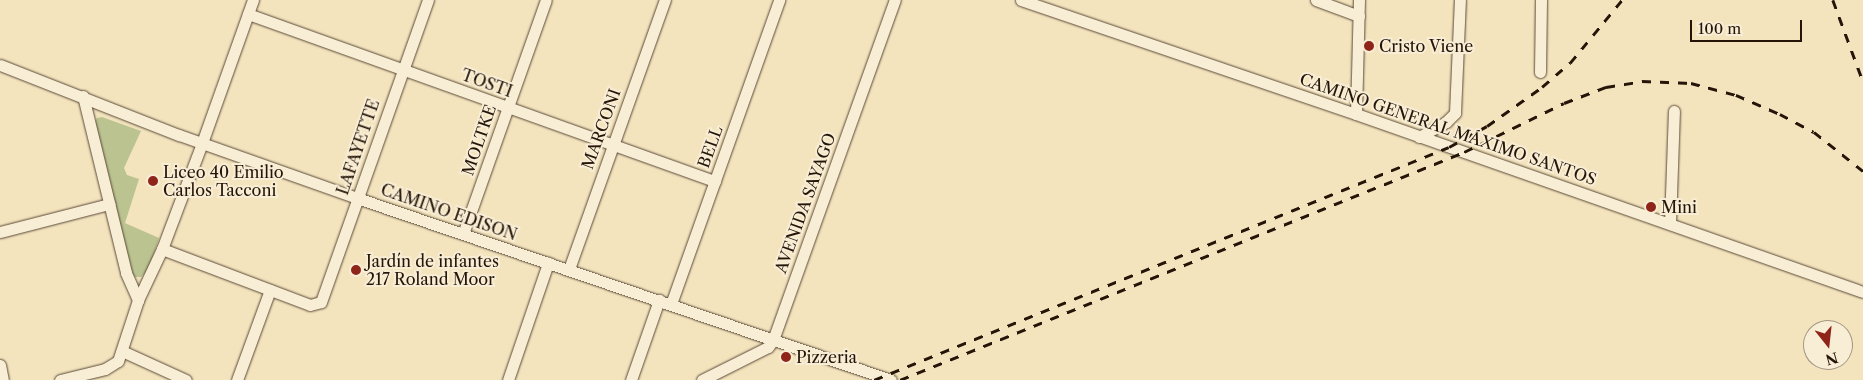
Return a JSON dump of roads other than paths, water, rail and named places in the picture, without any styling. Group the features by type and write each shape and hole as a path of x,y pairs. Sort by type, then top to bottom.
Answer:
{"street":[{"path":"60,380 110,367 118,361 138,300 162,249 254,0"},
{"name":"LAFAYETTE","path":"270,290 310,305 318,304 324,298 357,198 428,0"},
{"name":"MOLTKE","path":"463,234 546,0"},
{"name":"MARCONI","path":"569,269 665,0"},
{"name":"BELL","path":"671,304 779,0"},
{"name":"AVENIDA SAYAGO","path":"773,340 895,0"},
{"name":"CAMINO GENERAL MÁXIMO SANTOS","path":"1021,0 1356,114 1863,292"},
{"path":"1316,0 1358,16"},
{"path":"1356,114 1359,0"},
{"path":"1419,137 1446,122 1456,113 1460,0"},
{"path":"1540,72 1541,0"},
{"name":"TOSTI","path":"248,14 715,181"},
{"name":"CAMINO EDISON","path":"0,65 202,143 357,198 890,380"},
{"path":"83,96 126,273 138,300"},
{"path":"1670,224 1674,112"},
{"path":"0,232 109,204"},
{"path":"162,249 270,290 236,380"},
{"path":"508,380 548,263"},
{"path":"631,380 659,300"},
{"path":"702,380 768,347 773,340"},
{"path":"122,351 186,380"},
{"path":"0,367 3,380"}],"railway":[{"path":"874,380 1449,147 1487,126 1542,87 1570,63 1622,0"},
{"path":"1833,0 1863,81"},
{"path":"900,380 1464,152 1564,103 1606,87 1642,81 1691,83 1736,95 1780,114 1814,132 1863,171"}],"place":[{"name":"Cristo Viene","path":"1369,46"},
{"name":"Liceo 40 Emilio Carlos Tacconi","path":"153,181"},
{"name":"Mini","path":"1651,207"},
{"name":"Jardín de infantes 217 Roland Moor","path":"356,270"},
{"name":"Pizzeria","path":"786,357"}]}
